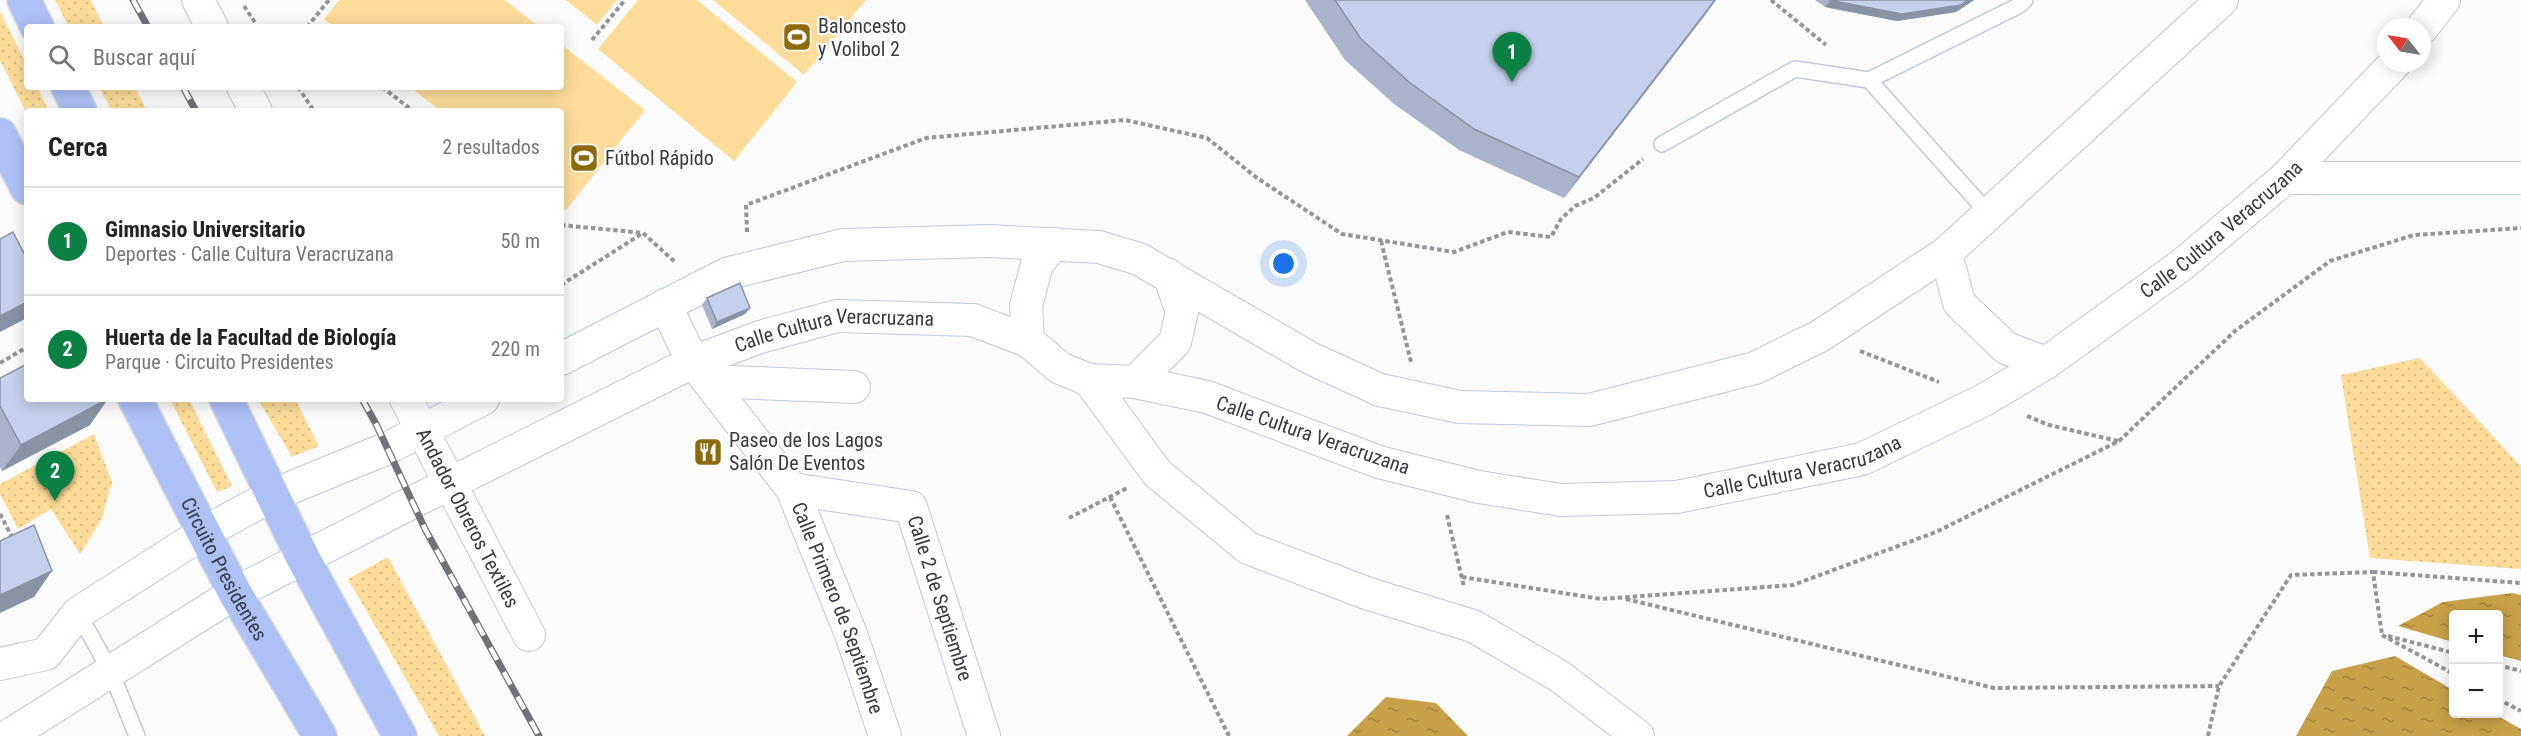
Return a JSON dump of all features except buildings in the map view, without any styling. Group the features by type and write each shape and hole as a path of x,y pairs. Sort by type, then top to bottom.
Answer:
{"main road":[{"path":"24,0 36,24"},
{"path":"70,90 78,108"},
{"path":"0,135 24,182"},
{"name":"Circuito Presidentes","path":"137,402 235,593 320,736"},
{"path":"227,402 303,558 400,736"}],"street":[{"path":"198,0 210,24"},
{"path":"564,357 729,273 843,245 988,241 1054,244 1099,247 1139,259 1310,358 1380,390 1460,407 1589,410 1755,368 1820,336 1946,253 2223,0"},
{"path":"2430,18 2444,0"},
{"name":"Calle Cultura Veracruzana","path":"8,736 235,593 303,558 451,484 701,372 760,337 837,316 973,320 1028,341 1060,368 1089,380 1135,382 1207,397 1379,462 1479,487 1561,500 1677,497 1862,459 1984,400 2046,363 2183,264 2285,178 2385,72"},
{"path":"245,90 254,108"},
{"path":"2285,178 2521,178"},
{"path":"1028,341 1026,306 1034,275 1037,264 1054,244"},
{"path":"1946,253 1959,303 2006,348 2046,363"},
{"path":"1135,382 1175,342 1182,312 1169,275"},
{"name":"Calle Primero de Septiembre","path":"665,305 701,372 792,489 851,634 885,736"},
{"path":"701,372 854,387"},
{"path":"1089,380 1157,473 1248,548 1369,594 1473,626 1559,676 1638,736"},
{"name":"Andador Obreros Textiles","path":"408,402 529,635"},
{"path":"0,664 46,654 78,613 203,533 273,495 388,448 477,402"},
{"name":"Calle 2 de Septiembre","path":"792,489 911,507 984,736"}],"lane":[{"path":"1662,144 1795,69 1869,80 2018,6 2025,0"},
{"path":"1869,80 1989,214"},
{"path":"78,613 111,672 137,736"}],"path":[{"path":"240,0 256,24"},
{"path":"319,0 325,5"},
{"path":"310,24 329,0"},
{"path":"592,40 625,0"},
{"path":"1771,0 1869,80"},
{"path":"300,90 312,108"},
{"path":"386,90 408,108"},
{"path":"749,268 746,205 926,138 1125,120 1195,135 1207,138 1257,178 1342,234 1454,252 1508,232 1551,237 1561,219 1575,206 1594,198 1662,144"},
{"path":"564,225 643,233 702,287"},
{"path":"1462,577 1601,600 1793,585 1936,532 2119,441 2235,331 2330,261 2414,235 2521,228"},
{"path":"564,283 643,233"},
{"path":"1820,336 2049,425 2119,441"},
{"path":"0,363 24,349"},
{"path":"1069,518 1157,473"},
{"path":"1110,497 1228,736"},
{"path":"0,514 14,540"},
{"path":"2208,736 2219,686 2291,575 2373,572 2521,583"},
{"path":"2373,572 2382,635"},
{"path":"1622,598 1994,688 2219,686"},
{"path":"2382,635 2449,653"},
{"path":"2382,635 2449,671"},
{"path":"2503,666 2521,671"},
{"path":"2503,701 2521,711"}],"shaded area":[{"path":"55,0 91,0 103,24 67,24"},
{"path":"339,0 505,0 535,24 330,24 324,19"},
{"path":"566,0 617,0 597,25"},
{"path":"638,0 697,0 797,82 734,161 598,49"},
{"name":"Baloncesto y Volibol 2","path":"713,0 866,0 804,75"},
{"path":"0,11 24,60 24,90 38,90 48,108 24,108 0,60"},
{"name":"Fútbol Rápido","path":"564,46 645,110 566,210 564,208 564,108 437,108 414,90 564,90"},
{"path":"101,90 136,90 146,108 110,108"},
{"path":"2420,358 2521,466 2521,569 2370,558 2341,375"},
{"path":"172,402 190,402 232,486 217,492"},
{"path":"260,402 297,402 319,446 292,457"},
{"path":"94,434 112,482 102,519 80,554 51,509 18,529 0,494 0,484"},
{"path":"388,557 485,736 439,736 348,579"}],"water":[{"path":"2512,593 2521,595 2521,661 2503,656 2503,610 2449,610 2449,641 2398,626 2443,602"},
{"path":"2395,656 2449,688 2449,718 2501,718 2521,729 2521,736 2296,736 2332,671"},
{"path":"1386,697 1436,703 1468,736 1347,736"}],"railway":[{"path":"133,0 146,24"},
{"path":"185,90 194,108"},
{"path":"364,402 425,529 539,736"}],"place":[{"name":"Baloncesto y Volibol 2","path":"797,37"},
{"name":"Gimnasio Universitario","path":"1512,82"},
{"name":"Fútbol Rápido","path":"584,158"},
{"name":"Paseo de los Lagos Salón De Eventos","path":"708,452"},
{"name":"Huerta de la Facultad de Biología","path":"55,501"}]}
